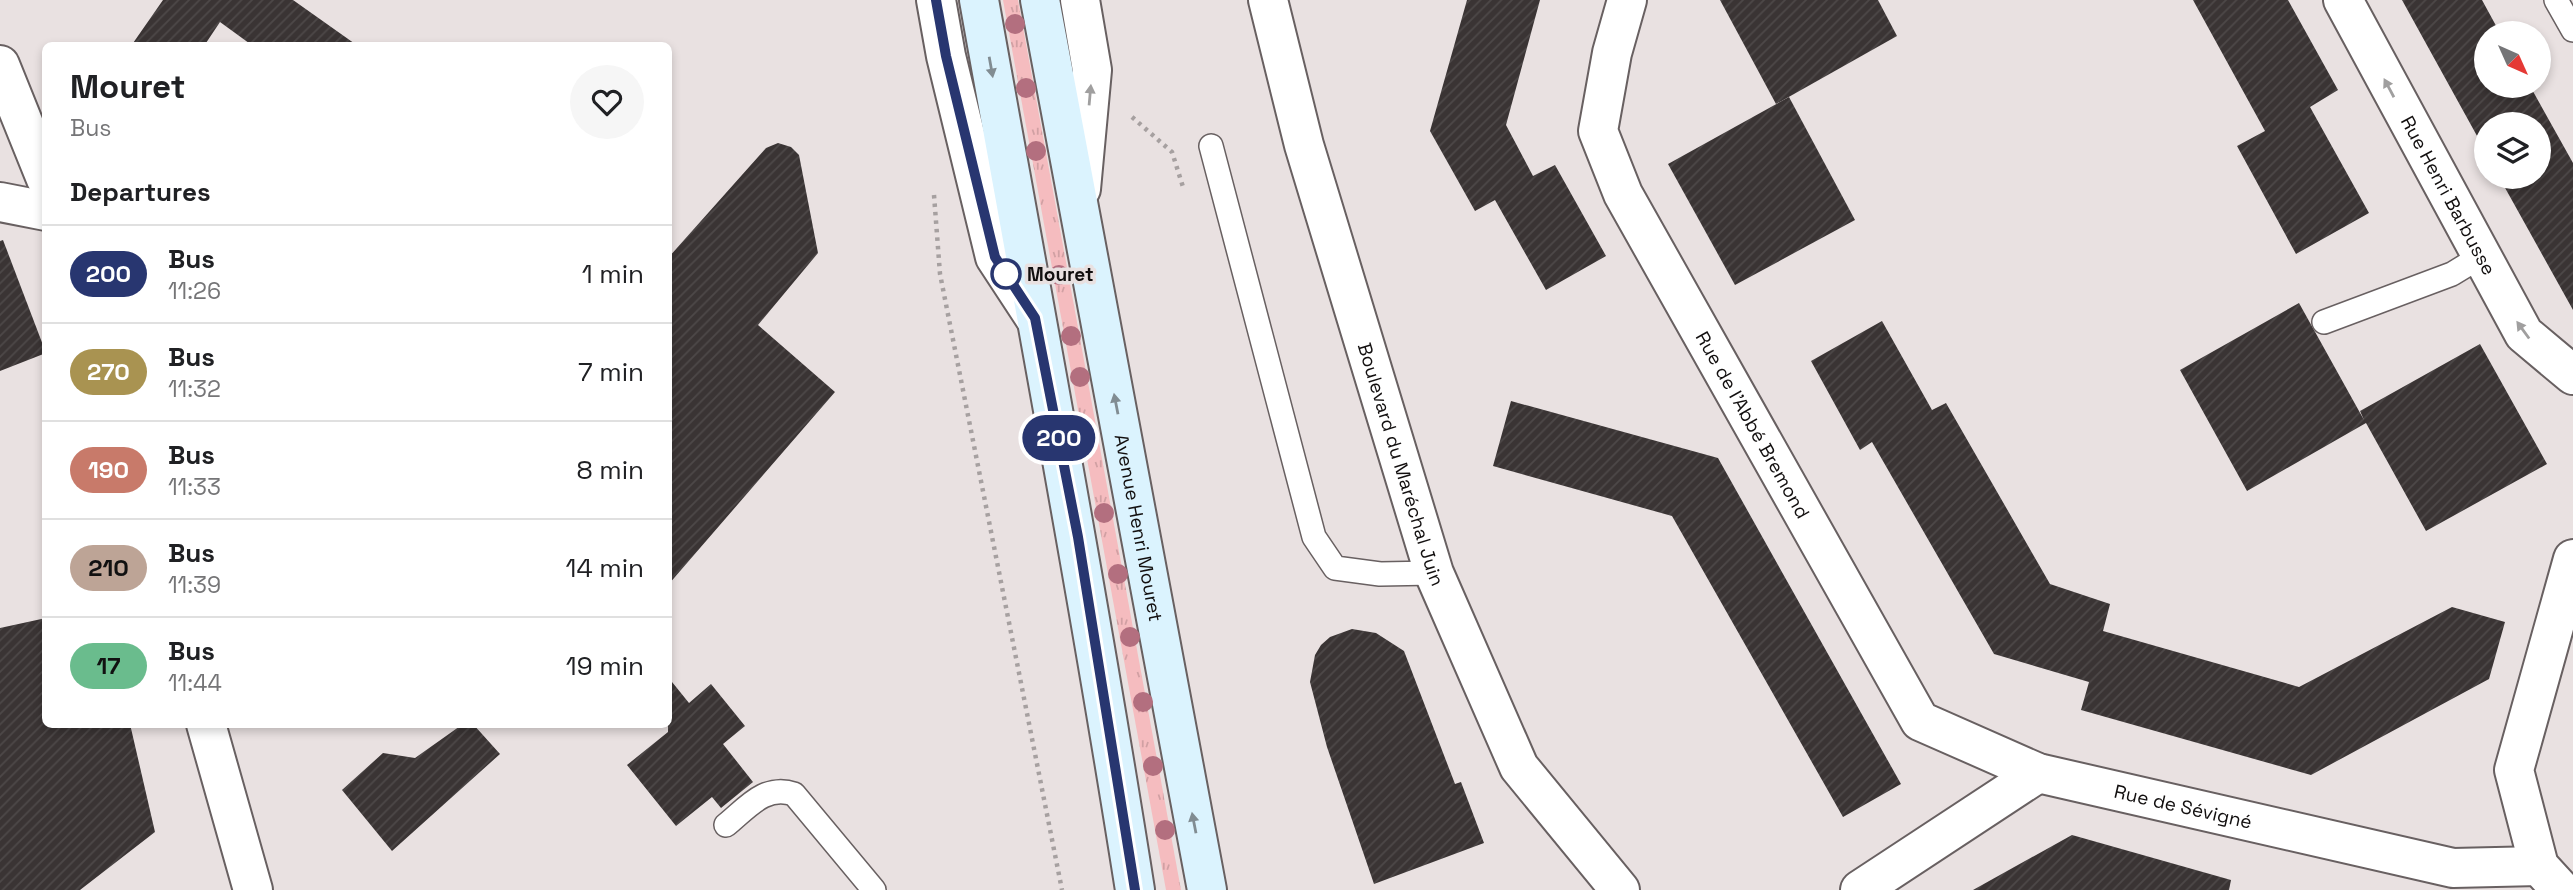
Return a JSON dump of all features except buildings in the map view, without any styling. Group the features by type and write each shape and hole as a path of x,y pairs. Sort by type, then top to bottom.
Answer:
{"main road":[{"path":"979,0 1035,318 1078,537 1135,890"},
{"name":"Avenue Henri Mouret","path":"1040,0 1207,890"}],"street":[{"path":"936,0 995,257 1035,318"},
{"path":"1079,212 1092,70 1080,0"},
{"name":"Boulevard du Maréchal Juin","path":"1268,0 1304,145 1434,573 1519,767 1620,890"},
{"name":"Rue de l'Abbé Bremond","path":"1627,0 1612,53 1598,131 1623,194 1920,721 2038,773"},
{"name":"Rue Henri Barbusse","path":"2343,0 2524,334 2573,375"},
{"path":"0,65 42,169"},
{"path":"0,202 42,210"},
{"path":"2550,878 2514,769 2573,559"},
{"path":"207,728 253,890"},
{"path":"1860,890 2038,773"},
{"name":"Rue de Sévigné","path":"2038,773 2453,868 2550,878"}],"lane":[{"path":"2556,0 2573,30"},
{"path":"1211,146 1314,537 1335,568 1380,574 1434,573"},
{"path":"2324,322 2452,274 2480,257"},
{"path":"726,825 766,793 781,789 794,794 874,890"}],"path":[{"path":"1132,117 1172,152 1184,190 1220,182"},
{"path":"934,191 940,274 1062,890"}],"green space":[{"path":"1003,0 1018,0 1181,890 1166,890"}],"bus line":[{"name":"200","path":"936,0 946,56 995,257 1035,318 1078,537 1135,890"}],"place":[{"name":"Mouret","path":"1006,274"}]}
